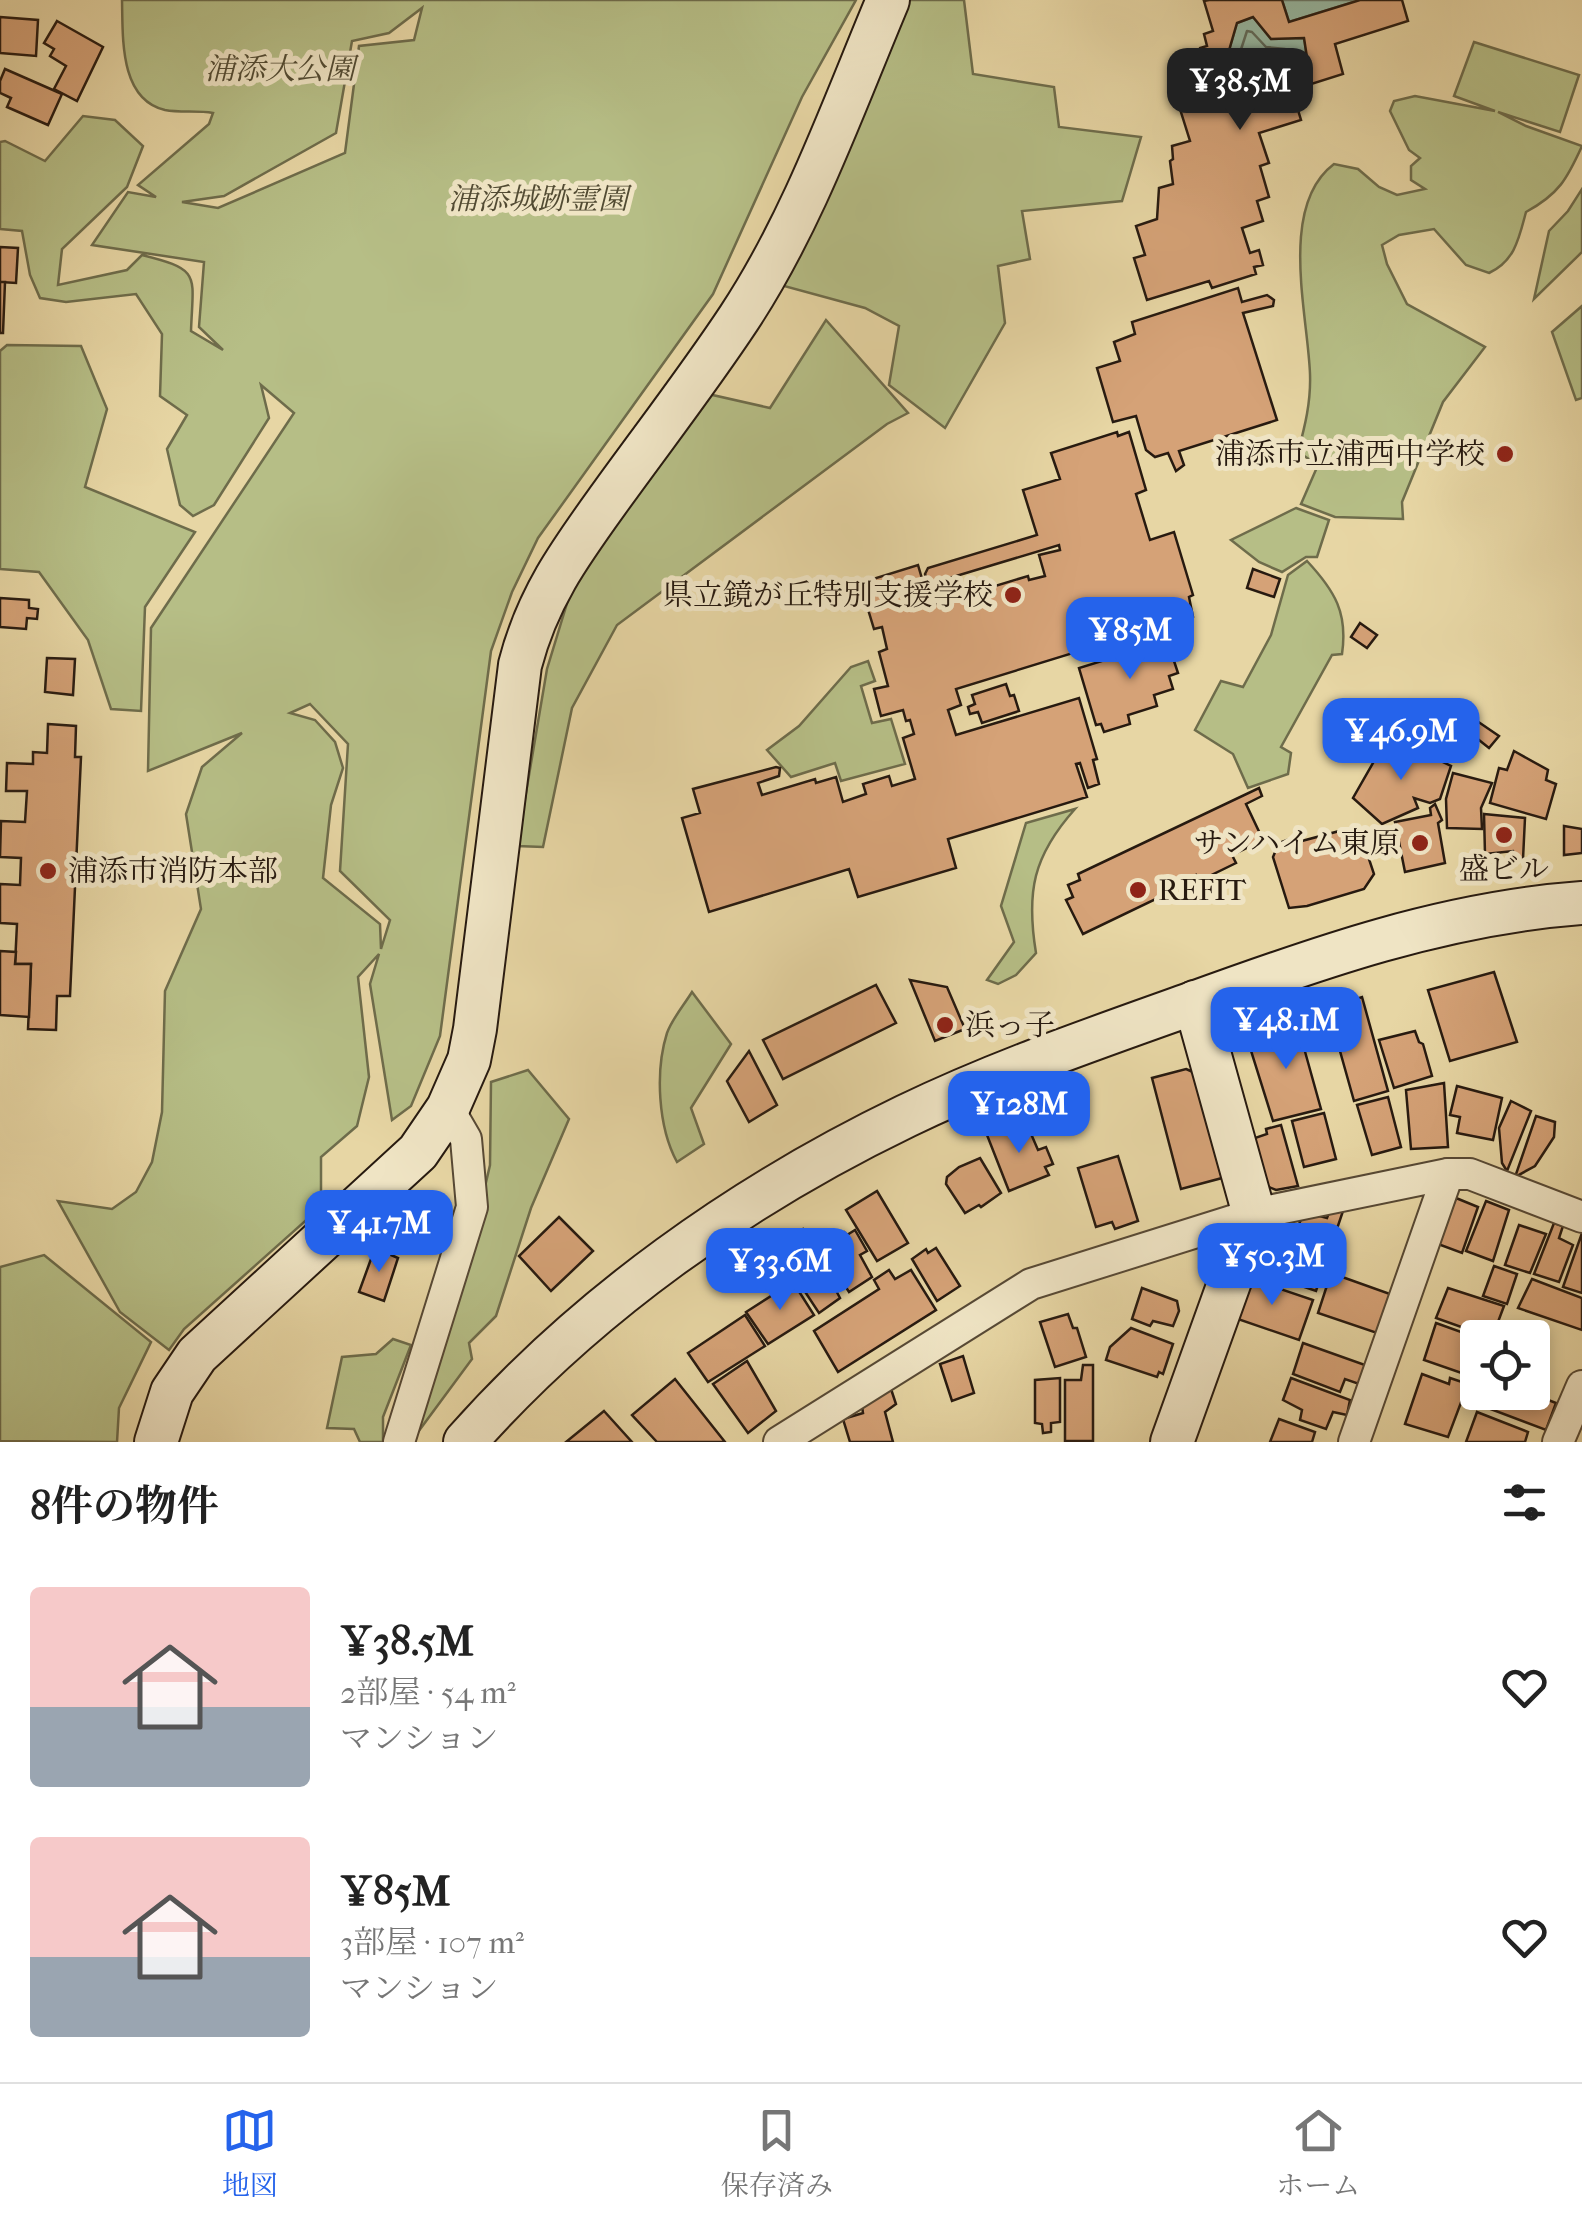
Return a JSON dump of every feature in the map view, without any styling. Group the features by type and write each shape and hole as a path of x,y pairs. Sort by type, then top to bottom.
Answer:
{"street":[{"path":"156,1442 172,1392 197,1355 400,1171 432,1134 448,1108 468,1060 475,1029 520,665 534,617 558,570 740,317 770,266 800,207 888,0"},
{"path":"464,1442 544,1361 626,1291 708,1231 869,1134 952,1095 1308,960 1402,933 1510,911 1582,903"},
{"path":"1172,1442 1254,1214 1196,1002"},
{"path":"399,1442 472,1207 466,1139 448,1108"},
{"path":"1354,1442 1448,1174"},
{"path":"779,1442 1032,1284 1254,1214 1448,1174 1470,1174 1582,1217"},
{"path":"1558,1442 1582,1386"}],"green space":[{"name":"浦添城跡霊園","path":"122,0 856,0 802,97 713,294 538,538 512,592 491,651 440,1036 411,1106 392,1120 370,984 379,954 358,977 369,1077 357,1126 321,1157 321,1207 184,1329 169,1350 120,1312 58,1201 112,1209 136,1192 152,1162 162,1112 165,991 201,909 186,814 202,767 242,733 148,771 151,628 294,413 261,385 269,418 214,505 193,516 180,505 167,449 187,415 160,396 162,334 136,294 66,302 40,298 30,275 22,231 0,229 0,142 45,161 83,116 115,120 143,146 127,187 62,249 58,285 127,270 142,255 175,265 190,277 191,331 223,350 199,327 204,262 92,245 128,192 156,197 138,185 209,124 213,113 165,110 150,104 139,93 127,65","holes":["422,8 414,40 359,46 345,153 218,208 182,202 224,196 336,133 352,41 389,33","310,704 348,744 340,871 390,920 381,949 380,924 323,878 331,805 343,768 335,742 315,720 290,713"]},
{"path":"907,0 964,0 973,74 1054,87 1059,127 1141,137 1122,201 1022,211 1030,259 998,266 1005,323 945,428 889,385 899,326 865,308 784,286"},
{"path":"1474,42 1579,75 1560,132 1498,112 1582,146 1561,185 1526,212 1518,240 1505,262 1489,273 1466,265 1434,229 1399,235 1382,245 1407,304 1485,347 1443,402 1402,502 1403,519 1335,517 1301,504 1318,465 1298,452 1310,384 1300,263 1306,206 1317,183 1334,164 1358,169 1379,187 1397,195 1425,189 1411,180 1411,166 1420,158 1409,150 1390,111 1394,101 1415,96 1495,111 1454,96"},
{"path":"1582,189 1582,252 1534,299 1549,231"},
{"path":"1582,306 1582,398 1576,400 1552,332"},
{"path":"826,320 908,413 887,424 617,625 572,708 543,847 517,846 547,669 572,587 708,394 770,408"},
{"path":"7,345 81,346 107,409 85,487 195,532 145,607 141,711 111,709 88,640 39,572 0,569 0,351"},
{"path":"1296,508 1329,520 1317,557 1306,557 1282,572 1259,562 1231,540"},
{"path":"1307,561 1337,603 1343,626 1342,654 1332,655 1281,747 1291,753 1288,774 1248,788 1233,754 1195,730 1221,681 1243,687 1271,635 1288,575"},
{"path":"868,661 875,681 861,686 872,723 891,719 905,764 841,781 835,763 791,777 767,750 799,726 851,667"},
{"path":"1075,809 1050,843 1036,876 1032,911 1036,953 1016,975 998,984 987,980 1014,942 1001,906 1026,823"},
{"path":"692,992 731,1044 691,1108 704,1144 677,1162 662,1116 661,1064 669,1028"},
{"path":"528,1070 569,1119 531,1208 496,1316 469,1343 472,1359 418,1432 410,1430 462,1286 490,1165 491,1082"},
{"path":"44,1255 151,1342 119,1408 117,1442 0,1441 0,1267"},
{"path":"393,1339 411,1345 383,1417 383,1442 360,1442 354,1429 327,1428 342,1357 376,1354"}],"water":[{"path":"1282,0 1360,0 1289,22"},
{"path":"1253,17 1271,39 1304,38 1308,64 1268,72 1243,99 1219,85 1237,23"}],"building":[{"path":"1282,0 1289,22 1360,0 1402,0 1408,21 1335,44 1343,74 1292,90 1301,120 1259,133 1269,163 1260,166 1269,197 1257,201 1263,221 1242,228 1250,253 1259,250 1263,265 1254,267 1256,274 1212,288 1209,281 1147,300 1134,258 1145,255 1136,226 1157,219 1159,188 1173,184 1172,146 1190,141 1180,109 1185,86 1196,83 1190,68 1200,48 1207,46 1204,34 1213,31 1204,1","holes":["1253,17 1271,39 1304,38 1308,64 1268,72 1243,99 1219,85 1237,23"]},
{"path":"0,17 38,20 36,56 0,53"},
{"path":"57,21 103,47 77,101 54,89 66,66 50,56 54,49 44,43"},
{"path":"5,69 62,94 48,125 7,107 11,98 0,93"},
{"path":"0,247 18,248 16,283 0,282"},
{"path":"0,282 5,282 3,333 0,333"},
{"path":"1238,288 1242,302 1267,295 1274,300 1273,306 1243,313 1277,420 1179,451 1184,465 1176,471 1168,453 1155,457 1146,450 1136,416 1113,422 1097,368 1120,361 1114,342 1135,334 1132,322"},
{"path":"1117,432 1118,436 1129,432 1146,490 1136,494 1150,540 1174,532 1193,595 1189,597 1193,617 1185,622 1173,601 1177,615 1174,622 956,689 961,705 948,710 956,735 1079,698 1097,759 1093,760 1099,784 1088,788 1080,763 1076,764 1087,797 948,839 956,868 858,897 849,869 709,912 682,818 700,813 693,789 776,767 780,768 779,776 758,783 762,795 815,779 816,783 836,777 843,802 866,794 863,784 889,776 892,786 915,779 903,738 914,734 910,720 906,721 903,710 881,716 874,689 888,686 879,652 887,649 882,627 874,629 860,583 918,565 930,606 954,599 952,591 976,583 979,591 1028,576 1029,580 1045,576 1039,555 1060,550 1059,545 933,583 928,582 925,574 928,568 1037,535 1023,490 1060,479 1051,453"},
{"path":"1253,569 1280,579 1274,597 1247,588"},
{"path":"0,598 29,600 29,608 38,609 37,619 27,618 26,629 0,627"},
{"path":"1360,623 1377,635 1367,648 1351,637"},
{"path":"1167,630 1179,658 1174,661 1178,673 1169,676 1173,689 1154,695 1157,706 1128,715 1130,724 1104,732 1101,724 1096,725 1079,668 1141,649 1140,643 1158,638 1156,634"},
{"path":"47,658 75,659 73,695 45,692"},
{"path":"1006,684 1019,711 982,723 978,712 970,714 968,707 975,704 972,695"},
{"path":"1477,721 1499,736 1489,748 1469,732"},
{"name":"浦添市消防本部","path":"48,724 76,726 75,757 81,757 70,996 57,996 56,1030 28,1029 31,964 15,964 17,924 0,923 0,884 20,885 21,858 0,857 1,821 25,822 27,791 6,791 7,763 33,764 33,752 47,753"},
{"path":"1385,742 1409,754 1416,749 1451,766 1440,799 1430,803 1414,798 1418,808 1382,824 1353,798"},
{"path":"1514,751 1548,770 1546,780 1556,784 1546,819 1490,803 1499,768 1507,770"},
{"path":"1453,773 1492,783 1481,808 1482,829 1447,828 1446,799"},
{"path":"1259,788 1262,796 1246,804 1263,840 1232,855 1236,863 1199,881 1196,875 1181,882 1183,886 1083,934 1066,900 1073,897 1068,885 1080,880 1078,874"},
{"name":"サンハイム東原","path":"1435,804 1442,820 1438,823 1445,863 1405,872 1395,822 1431,815 1430,808"},
{"name":"盛ビル","path":"1484,814 1525,818 1523,859 1515,859 1513,851 1485,854"},
{"path":"1564,826 1582,829 1582,853 1564,855"},
{"path":"1347,829 1364,844 1374,874 1364,889 1289,908 1273,857 1279,843"},
{"path":"0,951 16,952 15,964 31,964 29,1017 0,1015"},
{"path":"1494,972 1517,1042 1450,1061 1428,990"},
{"path":"910,980 947,987 965,1029 935,1041"},
{"path":"876,985 896,1023 783,1079 763,1040"},
{"path":"1362,997 1388,1091 1354,1101 1331,1019 1333,1012 1352,1006 1350,1001"},
{"path":"1309,1024 1315,1045 1304,1048 1321,1109 1273,1121 1248,1041"},
{"path":"1415,1031 1432,1076 1394,1088 1379,1040"},
{"path":"749,1051 777,1105 749,1122 727,1081"},
{"path":"1186,1069 1193,1072 1222,1178 1181,1189 1152,1078"},
{"path":"1444,1083 1448,1147 1411,1149 1406,1090"},
{"path":"1457,1086 1502,1098 1493,1140 1457,1133 1460,1117 1450,1115"},
{"path":"1388,1097 1401,1147 1372,1155 1357,1105"},
{"path":"1511,1101 1531,1111 1507,1171 1502,1163 1499,1128"},
{"path":"1324,1113 1336,1159 1304,1167 1292,1121"},
{"path":"1536,1116 1555,1122 1554,1137 1535,1166 1515,1177"},
{"path":"1025,1120 1038,1150 1046,1147 1053,1164 1045,1167 1049,1175 1009,1191 987,1135"},
{"path":"1281,1125 1298,1186 1276,1190 1264,1185 1252,1139"},
{"path":"1118,1156 1138,1221 1115,1229 1112,1222 1096,1227 1078,1168"},
{"path":"980,1158 1001,1193 965,1213 946,1184 947,1177"},
{"path":"877,1191 908,1243 877,1261 846,1210"},
{"path":"1456,1198 1478,1207 1462,1253 1438,1244"},
{"path":"1486,1201 1509,1210 1493,1261 1466,1251"},
{"path":"1331,1207 1343,1211 1316,1291 1251,1269 1266,1230 1293,1239 1304,1212 1327,1218"},
{"path":"559,1217 593,1251 551,1291 519,1256"},
{"path":"1554,1223 1563,1226 1559,1238 1573,1245 1559,1282 1534,1274"},
{"path":"1519,1225 1546,1234 1530,1273 1505,1265"},
{"path":"803,1229 840,1298 819,1313 775,1246"},
{"path":"855,1230 867,1251 860,1255 872,1277 849,1292 820,1246"},
{"path":"1582,1233 1582,1293 1563,1287"},
{"path":"375,1248 398,1258 384,1301 359,1292"},
{"path":"936,1248 960,1286 937,1301 912,1259 926,1249 928,1253"},
{"path":"1494,1266 1517,1274 1507,1304 1483,1296"},
{"path":"889,1270 895,1279 911,1270 936,1310 838,1372 814,1331 879,1289 874,1280"},
{"path":"1331,1273 1390,1294 1377,1333 1318,1313"},
{"path":"1245,1277 1313,1300 1299,1340 1232,1317"},
{"path":"1532,1279 1582,1298 1582,1330 1518,1308"},
{"path":"793,1282 814,1315 768,1344 746,1312"},
{"path":"1142,1288 1177,1301 1179,1311 1173,1326 1153,1321 1150,1326 1132,1319"},
{"path":"1448,1288 1504,1306 1499,1320 1460,1320 1460,1327 1436,1318"},
{"path":"1068,1314 1086,1357 1055,1367 1040,1322"},
{"path":"745,1315 765,1346 708,1382 688,1353"},
{"path":"1436,1323 1460,1332 1460,1372 1424,1360"},
{"path":"1131,1328 1173,1344 1163,1374 1159,1372 1157,1377 1106,1360 1110,1347"},
{"path":"1303,1343 1365,1365 1359,1384 1345,1379 1340,1392 1293,1374"},
{"path":"963,1356 974,1393 952,1401 940,1364"},
{"path":"747,1361 776,1411 748,1433 713,1384"},
{"path":"1083,1365 1093,1365 1093,1441 1065,1441 1065,1380 1081,1380"},
{"path":"1422,1374 1449,1384 1450,1378 1460,1381 1460,1405 1448,1437 1405,1424"},
{"path":"1060,1378 1060,1422 1051,1423 1051,1432 1043,1433 1042,1424 1035,1423 1035,1380"},
{"path":"1291,1378 1350,1400 1347,1415 1333,1412 1326,1429 1300,1420 1302,1410 1283,1400"},
{"path":"675,1379 725,1442 657,1442 632,1415"},
{"path":"891,1389 896,1404 885,1412 893,1442 850,1442 843,1419 863,1413 862,1406"},
{"path":"1550,1401 1556,1403 1546,1430 1493,1410 1550,1410"},
{"path":"604,1411 632,1442 566,1442"},
{"path":"1477,1412 1528,1432 1525,1442 1466,1442"},
{"path":"1279,1419 1315,1432 1312,1442 1270,1442"}],"place":[{"name":"浦添市立浦西中学校","path":"1505,454"},
{"name":"県立鏡が丘特別支援学校","path":"1013,595"},
{"name":"盛ビル","path":"1504,835"},
{"name":"サンハイム東原","path":"1420,843"},
{"name":"浦添市消防本部","path":"48,871"},
{"name":"REFIT","path":"1138,890"},
{"name":"浜っ子","path":"945,1025"}],"park label":[{"name":"浦添大公園","path":"280,69"}]}
